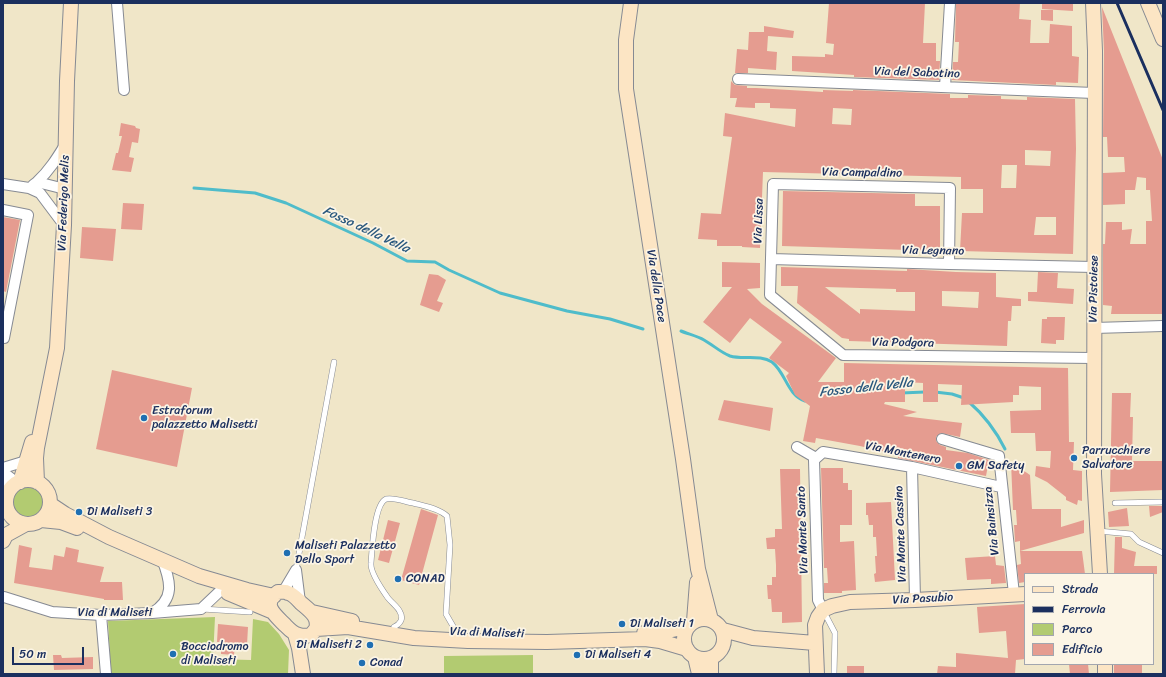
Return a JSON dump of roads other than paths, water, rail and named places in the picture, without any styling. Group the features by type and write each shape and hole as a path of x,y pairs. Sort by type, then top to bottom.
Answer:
{"main road":[{"name":"Via Federigo Melis","path":"37,482 37,448 57,348 64,225 67,81 71,3"},
{"name":"Via della Pace","path":"631,3 626,40 626,88 683,459 698,569"},
{"name":"Via Pistoiese","path":"1093,3 1095,51 1093,358 1094,474 1096,531 1100,573"},
{"path":"1148,3 1163,39"},
{"name":"Via Federigo Melis","path":"11,495 26,461 35,429 47,402"},
{"path":"32,480 37,482 47,491 50,497 50,504 46,516 36,523 26,524 19,522 8,512 11,495 32,480"},
{"name":"Via di Maliseti","path":"50,504 65,514 108,537 162,559 199,576 221,590 271,611 295,634 304,636 314,632 348,627 414,638 447,640 547,642 665,637"},
{"name":"Via di Maliseti","path":"41,520 61,522 108,537"},
{"path":"3,541 6,535 26,524"},
{"path":"698,569 711,620"},
{"path":"698,569 692,624 684,637 699,674"},
{"name":"Via di Maliseti","path":"199,576 248,590 292,595 312,612 345,620 416,630 457,633 665,637"},
{"path":"271,611 269,604 278,594"},
{"name":"Via Pasubio","path":"823,610 840,603 850,602 1019,594"},
{"path":"817,674 815,625 823,610"},
{"path":"303,672 314,632 318,624 312,612"},
{"path":"705,619 711,620 720,625 723,630 725,640 721,651 711,658 700,659 665,637 705,619"},
{"path":"723,630 753,638 815,643"},
{"path":"295,634 303,672"},
{"path":"724,646 753,638"},
{"path":"711,658 711,674"}],"street":[{"path":"117,3 124,90"},
{"path":"945,87 950,3"},
{"name":"Via del Sabotino","path":"738,79 1094,93"},
{"path":"29,188 45,175 54,164 66,143"},
{"path":"37,182 65,189"},
{"path":"3,184 29,188 40,193 64,225"},
{"name":"Via Campaldino","path":"773,184 950,188 949,264"},
{"name":"Via Lissa","path":"771,259 773,184"},
{"path":"40,193 65,189"},
{"path":"3,210 28,215 3,338"},
{"name":"Via Legnano","path":"771,259 1094,267"},
{"name":"Via Podgora","path":"771,259 770,295 843,355 1093,358"},
{"path":"1094,328 1163,326"},
{"name":"Via Bainsizza","path":"942,439 999,456 1001,486 1019,594"},
{"path":"797,447 820,455"},
{"name":"Via Montenero","path":"820,455 912,467 1001,486"},
{"name":"Via Monte Santo","path":"820,455 814,460 818,600 823,610"},
{"path":"3,468 26,461"},
{"name":"Via Monte Cassino","path":"912,467 916,600"},
{"path":"3,472 11,495"},
{"path":"3,478 11,495"},
{"path":"152,613 161,608 168,596 170,586 162,559"},
{"path":"278,594 296,570"},
{"path":"296,570 300,602"},
{"path":"201,609 221,590"},
{"name":"Via di Maliseti","path":"4,598 52,612 101,615 201,609"},
{"path":"101,615 106,674"}],"lane":[{"path":"296,570 334,362"},
{"path":"394,627 400,624 402,619 401,612 385,593 371,566 373,534 378,512 380,505 388,498 426,507 442,512 447,516 450,545 446,614 457,633"},
{"path":"1115,503 1163,502"},
{"path":"1096,531 1131,534 1142,544 1163,553"},
{"path":"201,609 250,612"},
{"path":"823,610 835,633 834,674"}],"waterway":[{"name":"Fosso della Vella","path":"194,188 255,193 286,203 373,243 407,261 435,262 500,293 567,311 610,319 643,329"},
{"name":"Fosso della Vella","path":"681,331 707,342 730,356 740,358 762,358 772,362 781,372 794,394 805,401"},
{"name":"Fosso della Vella","path":"901,393 925,392"},
{"name":"Fosso della Vella","path":"935,392 952,394 964,398"},
{"name":"Fosso della Vella","path":"969,402 980,412 998,436 1005,449"}],"railway":[{"path":"1117,3 1163,110"}],"place":[{"name":"Estraforum palazzetto Malisetti","path":"144,418"},
{"name":"Parrucchiere Salvatore","path":"1074,458"},
{"name":"GM Safety","path":"959,466"},
{"name":"Di Maliseti 3","path":"79,512"},
{"name":"Maliseti Palazzetto Dello Sport","path":"287,553"},
{"name":"CONAD","path":"398,579"},
{"name":"Di Maliseti 1","path":"622,624"},
{"name":"Di Maliseti 2","path":"370,645"},
{"name":"Bocciodromo di Maliseti","path":"173,654"},
{"name":"Di Maliseti 4","path":"577,655"},
{"name":"Conad","path":"362,663"}]}
